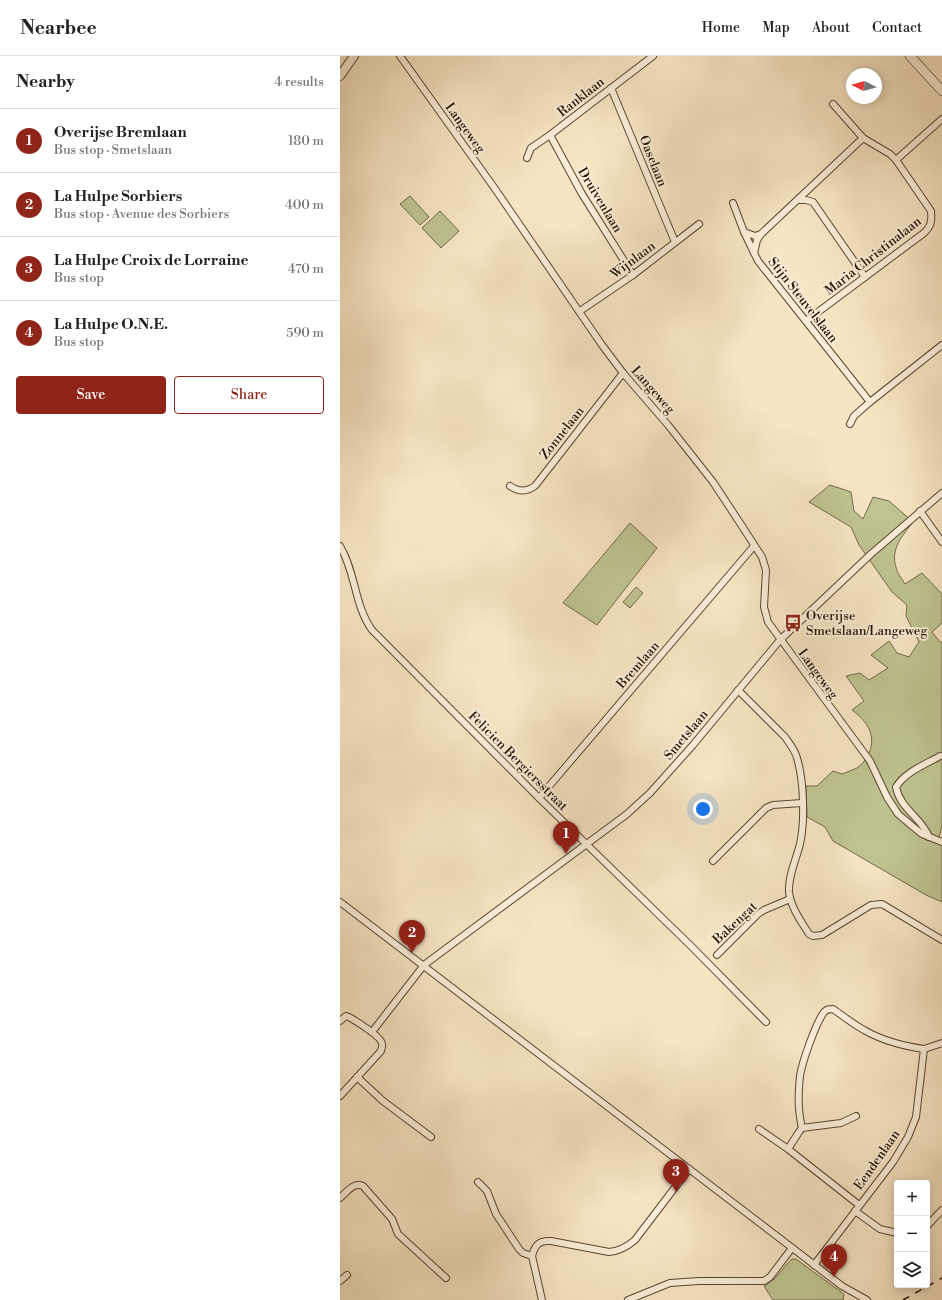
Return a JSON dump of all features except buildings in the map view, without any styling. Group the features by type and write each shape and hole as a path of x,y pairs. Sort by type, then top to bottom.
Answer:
{"main road":[{"path":"910,56 942,91"}],"street":[{"path":"340,76 354,56"},
{"name":"Langeweg","path":"400,56 624,373 713,482 762,557 766,570 764,607 768,622 874,768 887,797 898,814 910,826 922,834 942,842"},
{"name":"Ranklaan","path":"527,158 531,148 653,56"},
{"name":"Oaselaan","path":"611,88 675,242"},
{"name":"Maria Christinalaan","path":"806,321 924,233 930,228 932,221 931,211 896,160 890,154 863,138 833,104"},
{"path":"896,160 942,119"},
{"name":"Druivenlaan","path":"550,135 582,194 633,275"},
{"path":"754,253 757,240 761,234 863,138"},
{"path":"812,187 811,194 813,202 865,276"},
{"path":"798,200 813,202"},
{"name":"Stijn Steuvelslaan","path":"733,204 758,261 870,402"},
{"name":"Wijnlaan","path":"580,311 633,275 699,224"},
{"path":"744,232 755,236 761,234"},
{"path":"850,424 854,416 870,402 942,345"},
{"name":"Zonnelaan","path":"510,486 524,491 535,486 624,373"},
{"name":"Smetslaan","path":"372,1032 424,965 627,814 650,793 780,640 920,510 942,493"},
{"path":"920,510 942,542"},
{"name":"Felicien Bergiersstraat","path":"340,546 350,569 362,615 372,630 538,798 691,946 766,1022"},
{"name":"Bremlaan","path":"538,798 754,546"},
{"path":"738,690 785,737 797,757 800,770 802,803 800,843 790,883 790,899 792,906 809,934 813,936 822,935 876,904 885,906 942,940"},
{"path":"929,837 927,831 906,808 896,787 900,780 906,775 940,756"},
{"path":"714,861 766,808 773,805 802,803"},
{"name":"Bakengat","path":"717,955 758,914 790,899"},
{"path":"340,902 792,1248 848,1290 867,1300"},
{"path":"802,1128 799,1086 802,1066 818,1025 828,1009 833,1009 865,1031 890,1042 924,1049 942,1043"},
{"path":"340,1020 346,1016 349,1017 372,1032 383,1045 381,1050 340,1096"},
{"name":"Eendenlaan","path":"814,1264 899,1154 908,1137 917,1110 924,1049"},
{"path":"357,1077 383,1101 431,1137"},
{"path":"788,1149 802,1128 841,1123 856,1116"},
{"path":"759,1129 788,1149 859,1205"},
{"path":"542,1300 532,1256 538,1243 544,1241 600,1251 618,1251 626,1248 636,1240 688,1169"},
{"path":"478,1182 487,1191 496,1214 519,1249 523,1253 532,1256"},
{"path":"340,1198 354,1185 359,1184 363,1186 392,1218 398,1234 446,1278"},
{"path":"930,1223 942,1210"},
{"path":"854,1211 880,1229 894,1232"},
{"path":"628,1300 670,1283 707,1280 764,1281 770,1277 792,1248"},
{"path":"340,1281 346,1275"}],"green space":[{"path":"410,196 429,217 420,225 400,204"},
{"path":"440,211 459,231 441,248 422,228"},
{"path":"830,485 851,492 854,511 863,519 873,497 889,501 913,522 896,548 895,560 897,571 905,584 922,573 942,594 942,623 932,632 940,642 942,642 942,825 939,838 942,840 942,902 926,895 833,841 825,827 807,817 806,786 817,786 833,771 842,774 857,768 861,765 869,753 871,746 872,740 869,728 862,718 852,710 864,701 846,676 860,673 869,680 888,668 871,655 889,641 897,653 909,657 919,642 906,616 907,605 892,592 859,545 851,527 809,502"},
{"path":"630,523 657,548 597,625 563,603"},
{"path":"636,587 643,593 630,608 623,602"},
{"path":"792,1259 796,1259 844,1294 843,1300 773,1300 764,1286 776,1277"}],"railway":[{"path":"903,1300 942,1278"}],"place":[{"name":"Overijse Smetslaan/Langeweg","path":"793,623"},
{"name":"Overijse Bremlaan","path":"566,854"},
{"name":"La Hulpe Sorbiers","path":"412,953"},
{"name":"La Hulpe Croix de Lorraine","path":"676,1192"},
{"name":"La Hulpe O.N.E.","path":"834,1277"}]}
